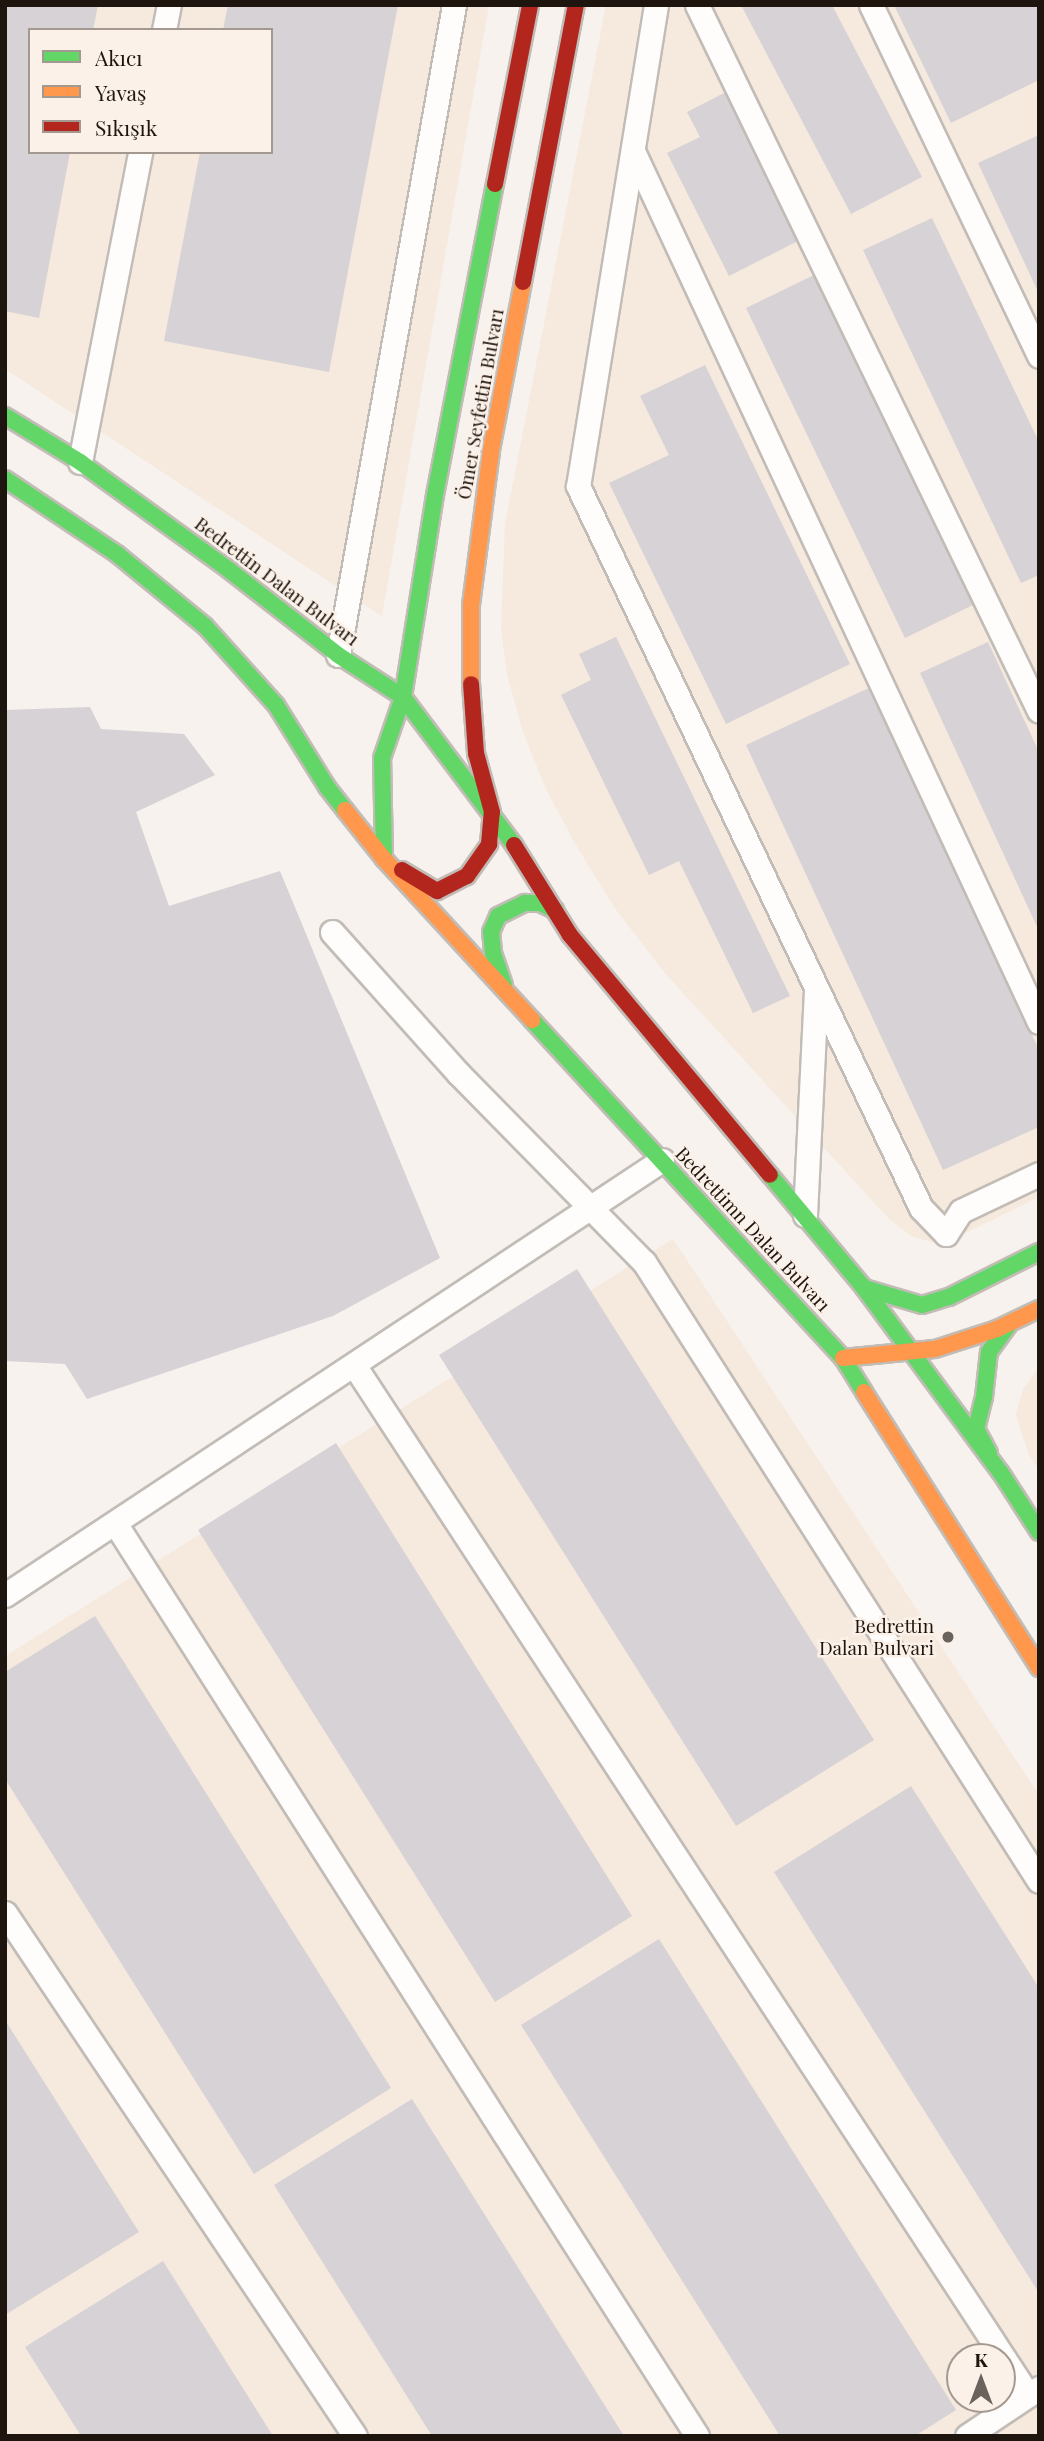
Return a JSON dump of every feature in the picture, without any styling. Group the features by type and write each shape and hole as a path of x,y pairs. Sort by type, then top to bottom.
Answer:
{"main road":[{"name":"Ömer Seyfettin Bulvarı","path":"384,859 382,758 404,697 435,495 530,5"},
{"name":"Ömer Seyfettin Bulvarı","path":"492,812 476,752 471,677 472,592 491,450 576,5"},
{"name":"Bedrettin Dalan Bulvarı","path":"5,416 80,462 250,585 338,655 404,697 492,812"},
{"path":"5,479 117,554 205,626 276,705 327,787 384,859 437,891 467,876 489,844 492,812"},
{"path":"492,812 578,945 864,1288 1001,1473"},
{"name":"Bedrettimn Dalan Bulvarı","path":"384,859 843,1358 1039,1668"},
{"path":"506,991 493,953 491,932 498,916 509,908 525,903 540,903 555,910"},
{"path":"864,1288 922,1306 948,1297 1039,1252"},
{"path":"843,1358 935,1349 1009,1324 1039,1309"},
{"path":"1009,1324 989,1352 984,1397 976,1429 1039,1532"}],"lane":[{"path":"164,28 169,5"},
{"path":"338,655 454,5"},
{"path":"656,5 578,486 921,1208 946,1234 961,1211 1039,1174"},
{"path":"697,5 1039,711"},
{"path":"871,5 1039,356"},
{"path":"633,151 1039,1022"},
{"path":"80,462 141,154"},
{"path":"331,932 459,1074 643,1262 1039,1881"},
{"path":"805,1215 816,985"},
{"path":"5,1595 662,1160"},
{"path":"354,1365 1034,2392 967,2436"},
{"path":"115,1523 697,2436"},
{"path":"5,1913 355,2436"}],"shaded area":[{"path":"5,5 489,5 382,616 5,369"},
{"path":"606,5 1039,5 1039,1197 955,1238 932,1242 911,1236 888,1218 664,972 614,907 573,840 545,787 523,732 507,674 501,628 505,524"},
{"path":"673,1239 1039,1795 1039,2436 5,2436 5,1656"},
{"path":"1039,1368 1039,1470 1028,1453 1016,1415 1023,1389"}],"building":[{"path":"5,5 98,5 93,28 28,28 28,154 70,154 39,318 5,311"},
{"path":"228,5 398,5 329,372 164,341 200,154 273,154 273,28 223,28"},
{"path":"741,5 832,5 922,177 851,214"},
{"path":"894,5 1039,5 1039,80 951,123"},
{"path":"726,92 800,240 729,276 667,153 700,137 687,112"},
{"path":"1039,135 1039,294 978,163"},
{"path":"932,218 1039,442 1039,575 1021,583 863,250"},
{"path":"814,275 973,605 905,638 746,308"},
{"path":"705,365 850,664 726,724 609,483 669,455 640,396"},
{"path":"616,637 790,996 753,1013 679,861 649,875 561,695 591,680 579,654"},
{"path":"988,642 1039,752 1039,931 920,673"},
{"path":"871,687 1039,1050 1039,1127 943,1170 746,745"},
{"path":"90,707 101,729 184,734 215,775 136,812 169,906 280,871 440,1258 333,1316 87,1399 65,1364 5,1361 5,710"},
{"path":"577,1269 874,1740 736,1826 439,1355"},
{"path":"336,1443 632,1916 495,2002 198,1530"},
{"path":"95,1616 391,2088 254,2174 5,1779 5,1672"},
{"path":"911,1786 1039,1988 1039,2293 774,1872"},
{"path":"659,1939 946,2394 946,2413 951,2413 915,2436 780,2436 521,2025"},
{"path":"5,2020 139,2232 5,2315"},
{"path":"412,2099 624,2436 432,2436 274,2185"},
{"path":"163,2261 273,2436 81,2436 25,2347"}],"traffic: fast":[{"path":"384,859 382,758 403,697 435,495 495,184"},
{"path":"5,416 80,462 229,570 338,655 403,697 514,845"},
{"path":"5,479 117,554 205,626 276,705 327,787 345,810"},
{"path":"504,985 493,953 491,932 498,916 525,903 540,903 555,910"},
{"path":"532,1020 843,1358 864,1392"},
{"path":"770,1175 864,1288 1001,1473 1039,1532"},
{"path":"864,1288 922,1305 949,1297 1039,1252"},
{"path":"989,1453 976,1429 984,1397 989,1352 1009,1324"}],"traffic: slow":[{"path":"471,684 471,605 491,450 523,282"},
{"path":"345,810 384,859 532,1020"},
{"path":"843,1358 935,1349 997,1329 1039,1309"},
{"path":"864,1392 1039,1668"}],"traffic: jam":[{"path":"495,184 530,5"},
{"path":"523,282 576,5"},
{"path":"402,870 437,891 467,876 489,844 492,812 476,753 471,684"},
{"path":"514,845 570,935 770,1175"}],"place":[{"name":"Bedrettin Dalan Bulvari","path":"948,1637"}]}
